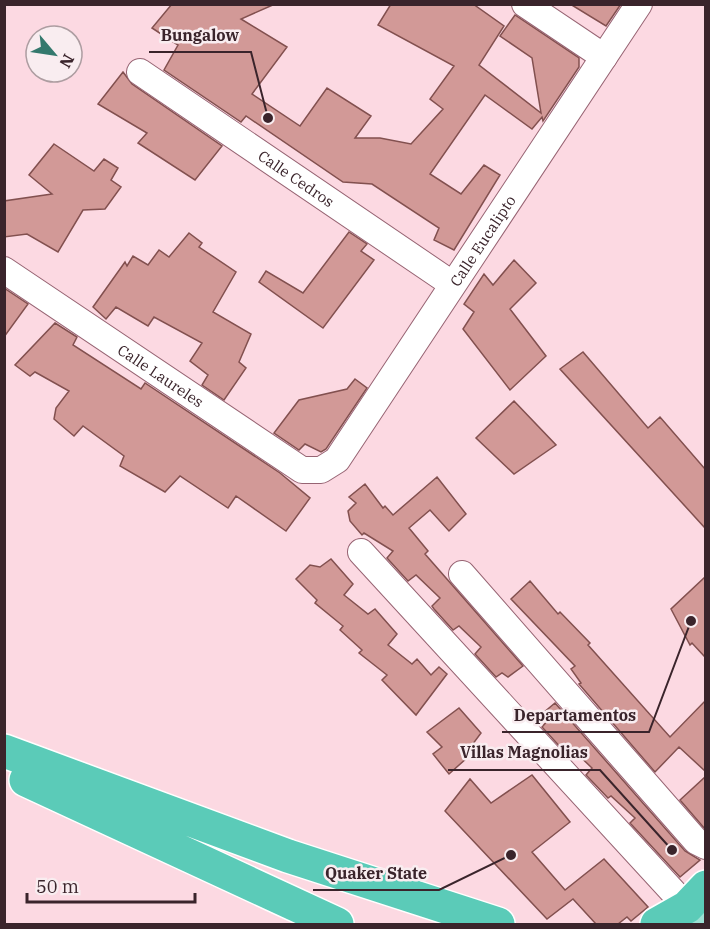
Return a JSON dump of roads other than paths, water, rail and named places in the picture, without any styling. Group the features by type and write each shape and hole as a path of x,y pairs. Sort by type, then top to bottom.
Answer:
{"highway":[{"path":"4,751 288,856 498,924"},
{"path":"4,770 337,924"},
{"path":"657,924 699,907"}],"street":[{"path":"525,4 604,57"},
{"name":"Calle Eucalipto","path":"321,470 337,460 639,4"},
{"name":"Calle Cedros","path":"140,72 452,284"},
{"name":"Calle Laureles","path":"4,270 302,470 321,470"},
{"path":"361,552 699,907"},
{"path":"462,574 696,841 705,846"}],"place":[{"name":"Bungalow","path":"268,118"},
{"name":"Departamentos","path":"691,621"},
{"name":"Villas Magnolias","path":"672,850"},
{"name":"Quaker State","path":"511,855"}]}
